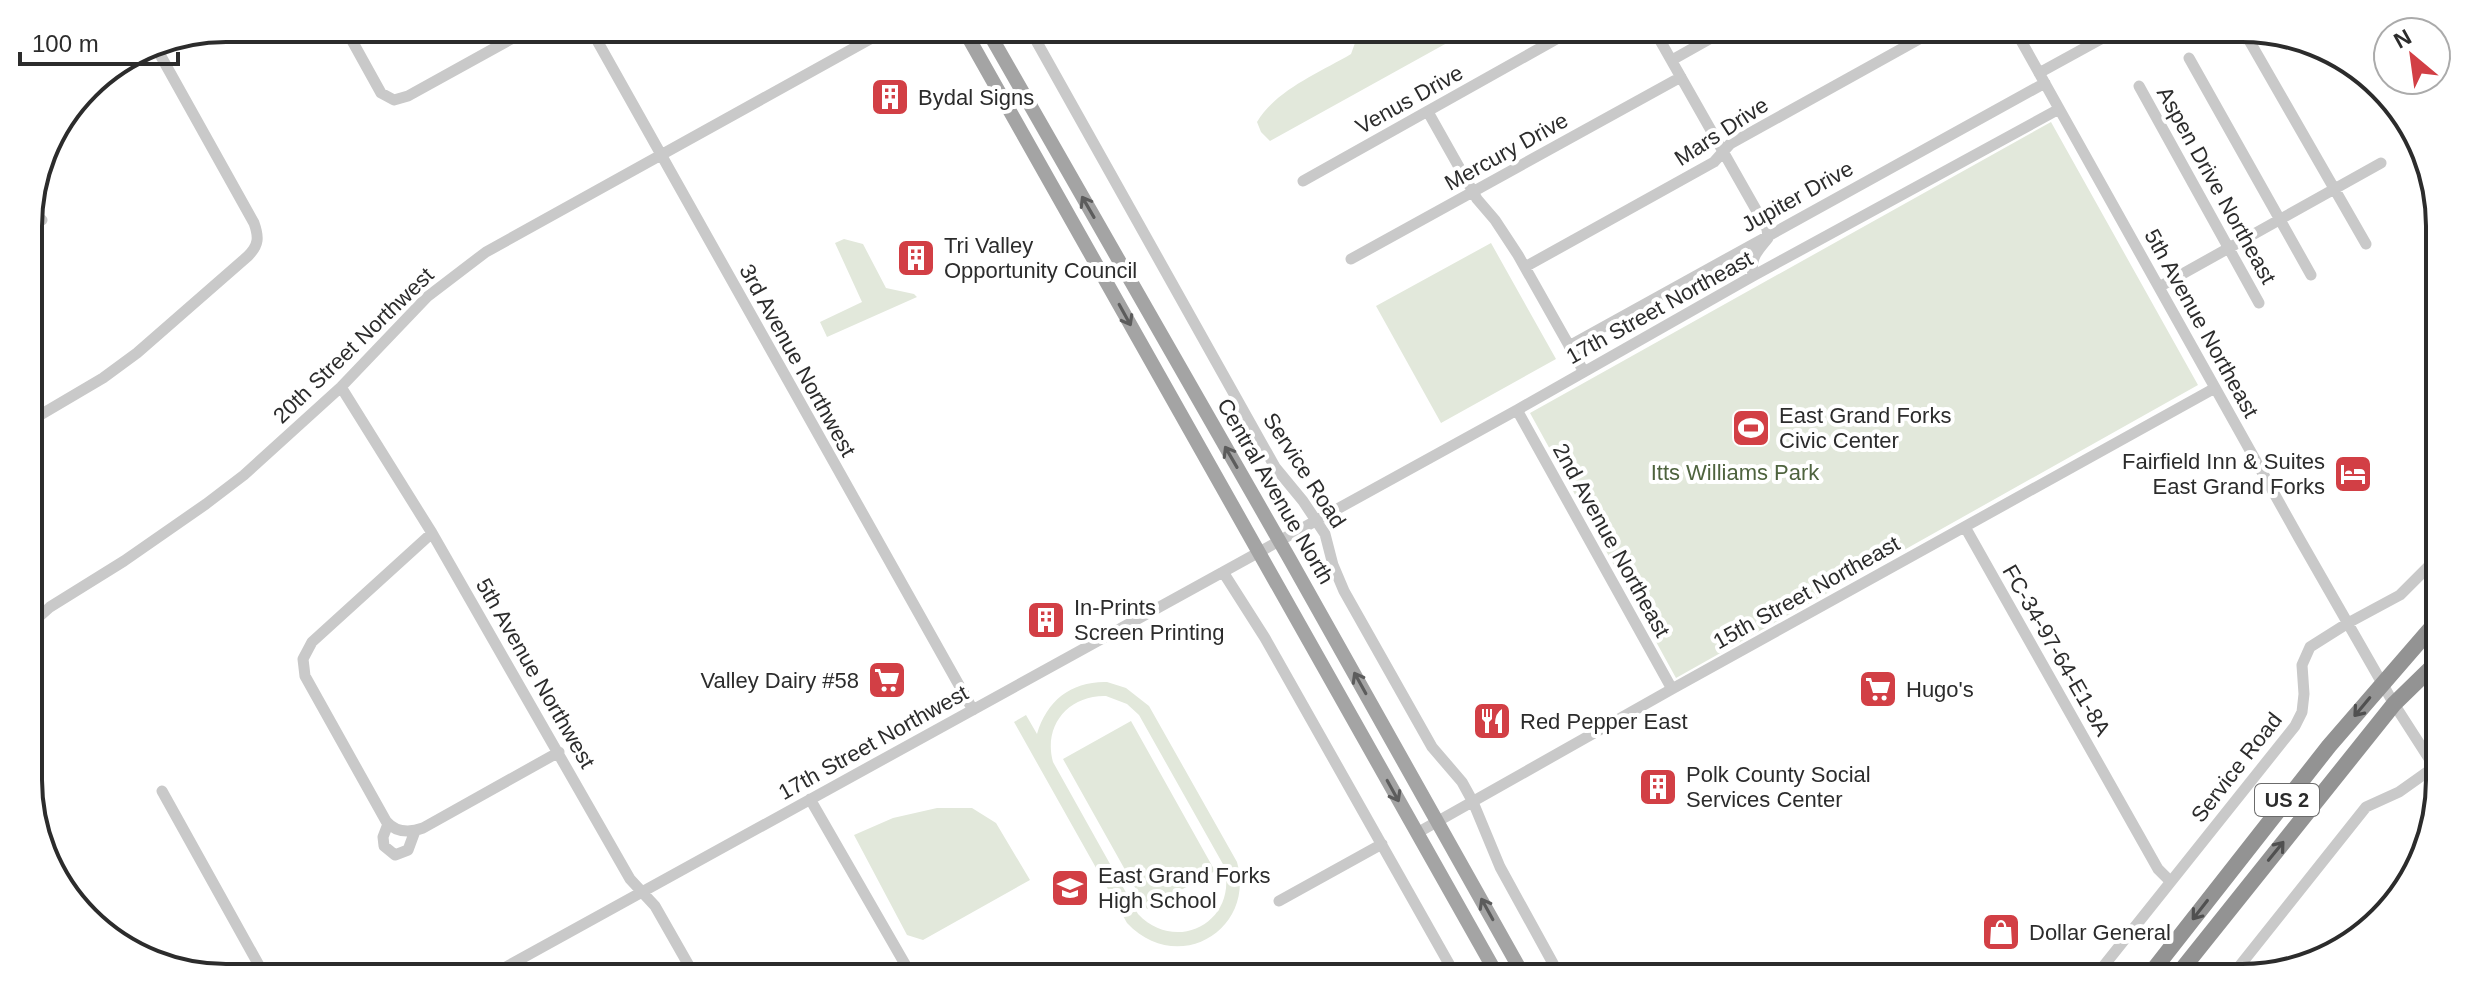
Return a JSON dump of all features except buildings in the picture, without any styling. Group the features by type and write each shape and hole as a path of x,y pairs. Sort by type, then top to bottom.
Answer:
{"highway":[{"name":"US 2","path":"2158,964 2329,746 2426,634"},
{"name":"US 2","path":"2186,964 2394,704 2426,673"}],"main road":[{"name":"Central Avenue North","path":"971,42 1491,964"},
{"name":"Central Avenue North","path":"994,42 1517,964"}],"street":[{"path":"353,42 381,93 394,100 403,99 506,42"},
{"name":"3rd Avenue Northwest","path":"598,42 973,710"},
{"name":"20th Street Northwest","path":"42,614 124,561 244,475 341,387 427,297 486,252 865,42"},
{"name":"Service Road","path":"1037,42 1275,467 1295,490 1328,541 1333,565 1352,605 1432,747 1462,782 1500,867 1553,964"},
{"name":"Venus Drive","path":"1303,181 1551,42"},
{"path":"1661,42 1769,234 1754,255 1751,267 1753,276"},
{"path":"1672,60 1704,42"},
{"name":"Mars Drive","path":"1525,267 1714,162 1730,144 1914,42"},
{"name":"5th Avenue Northeast","path":"2022,42 2348,623 2426,754"},
{"name":"Jupiter Drive","path":"1569,346 2042,78 2099,42"},
{"path":"2250,42 2366,244"},
{"path":"42,414 103,378 137,353 248,256 258,239 251,216 160,55"},
{"path":"2189,58 2311,275"},
{"name":"Mercury Drive","path":"1351,259 1681,77"},
{"name":"Aspen Drive Northeast","path":"2139,86 2259,303"},
{"name":"17th Street Northeast","path":"1279,541 2059,109"},
{"path":"1428,112 1480,205 1495,220 1525,267 1584,372"},
{"path":"2159,287 2381,163"},
{"name":"5th Avenue Northwest","path":"341,387 432,533 630,879 655,906 688,964"},
{"name":"15th Street Northeast","path":"1417,833 2215,388"},
{"name":"2nd Avenue Northeast","path":"1517,410 1672,689"},
{"name":"FC-34-97-64-E1-8A","path":"1965,527 2158,869 2172,880"},
{"path":"432,533 312,642 303,659 305,676 388,824 398,830 415,831 559,752"},
{"name":"17th Street Northwest","path":"511,964 1279,541"},
{"name":"Service Road","path":"2105,964 2295,726 2302,712 2302,665 2310,647 2400,595 2426,569"},
{"path":"1223,572 1265,638 1449,964"},
{"path":"2241,964 2366,807 2399,792 2426,773"},
{"path":"162,791 258,964"},
{"path":"810,799 905,964"},
{"path":"388,824 383,837 384,846 395,855 408,850 415,831"},
{"path":"1279,901 1382,844"}],"green space":[{"path":"1449,42 1270,141 1257,122 1265,111 1287,91 1351,54 1355,43"},
{"name":"Itts Williams Park","path":"2051,122 2198,385 1676,678 1530,413"},
{"path":"844,239 863,244 886,288 917,297 827,337 820,322 862,302 835,243"},
{"path":"1491,243 1556,359 1441,423 1376,306"},
{"path":"1107,682 1126,688 1149,706 1237,862 1240,887 1235,908 1224,926 1208,938 1189,945 1168,946 1147,938 1127,923 1014,722 1026,715 1037,734 1054,702 1072,689","holes":["1106,696 1127,704 1139,715 1224,866 1226,886 1214,916 1201,926 1186,931 1170,932 1154,926 1138,914 1053,762 1051,749 1055,725 1070,707 1092,697"]},
{"path":"1131,721 1215,871 1147,909 1063,759"},
{"path":"937,808 972,808 996,823 1030,880 923,940 907,935 854,835 893,818"}],"place":[{"name":"Bydal Signs","path":"890,97"},
{"name":"Tri Valley Opportunity Council","path":"916,258"},
{"name":"East Grand Forks Civic Center","path":"1751,428"},
{"name":"Fairfield Inn & Suites East Grand Forks","path":"2353,474"},
{"name":"In-Prints Screen Printing","path":"1046,620"},
{"name":"Valley Dairy #58","path":"887,680"},
{"name":"Hugo's","path":"1878,689"},
{"name":"Red Pepper East","path":"1492,721"},
{"name":"Polk County Social Services Center","path":"1658,787"},
{"name":"East Grand Forks High School","path":"1070,888"},
{"name":"Dollar General","path":"2001,932"}]}
